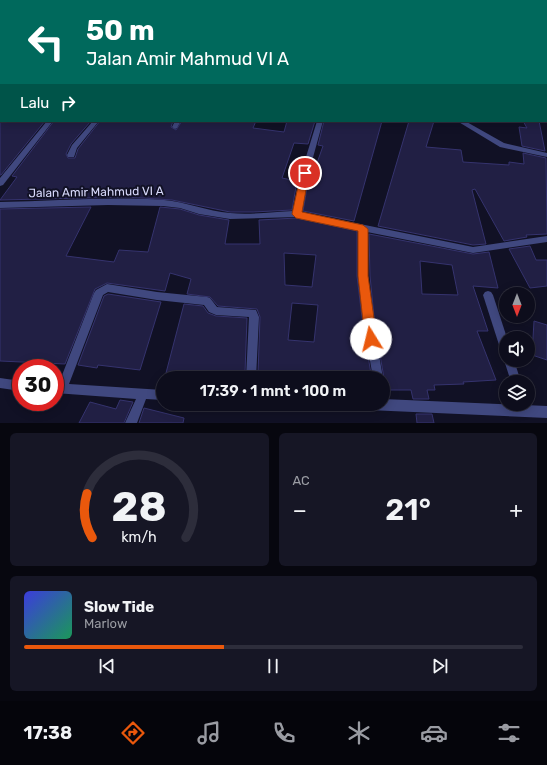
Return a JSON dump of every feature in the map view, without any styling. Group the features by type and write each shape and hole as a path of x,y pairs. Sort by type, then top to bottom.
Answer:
{"street":[{"path":"0,183 49,122"},
{"path":"71,155 74,147 95,122"},
{"path":"296,214 302,183 320,122"},
{"path":"462,122 502,146 547,155"},
{"name":"Jalan Amir Mahmud VI A","path":"0,205 108,202 162,203 181,204 199,211 230,216 296,214 363,229 473,250 547,240"},
{"path":"363,229 363,276 369,326 377,371"},
{"path":"64,375 99,293 107,288 157,296 207,301 212,309 216,311 253,313 251,371"},
{"path":"488,296 499,331"},
{"path":"0,383 12,385"},
{"path":"64,389 156,395"},
{"path":"131,423 143,394"},
{"path":"390,404 499,406"},
{"path":"535,409 547,412"}],"building":[{"path":"0,122 44,122 1,175"},
{"path":"53,122 90,122 71,144 66,154 68,158 75,158 78,149 99,122 173,122 171,127 176,130 181,122 256,122 253,128 284,132 287,122 315,122 308,144 294,143 282,178 297,181 292,210 230,212 172,200 128,197 0,200 17,177 12,176"},
{"path":"324,122 382,122 354,221 303,211 308,182 310,183 323,146 318,145"},
{"path":"409,122 434,122 426,147 461,150 463,162 509,165 509,162 524,164 523,153 546,158 547,234 526,235 527,237 504,241 475,189 472,190 486,244 473,245 378,226"},
{"path":"524,122 539,122 545,151 522,146 519,127 527,128"},
{"path":"91,207 66,256 114,262 119,250 148,252 160,207 180,209 199,215 229,220 225,244 260,244 259,220 297,218 357,231 357,276 370,371 258,371 260,317 257,309 218,306 210,297 187,294 191,279 170,273 165,291 107,283 95,289 65,364 64,359 12,359 12,362 0,361 0,209","holes":["284,253 316,255 312,287 285,285","292,303 318,305 314,342 288,340"]},
{"path":"369,234 473,254 489,252 498,288 473,286 488,331 477,331 496,380 463,382 464,384 434,385 435,390 427,390 429,399 413,399 411,390 390,390 390,371 383,371 375,326 370,276","holes":["420,261 452,265 458,295 422,294"]},
{"path":"530,246 536,260 547,260 547,286 529,287 509,249"},
{"path":"108,294 161,302 140,370 98,365 97,368 78,365 104,296"},
{"path":"184,304 203,306 208,313 216,316 247,318 245,371 167,371"},
{"path":"535,321 547,325 547,360 535,356 535,331 533,331"},
{"path":"120,400 133,402 124,423 79,423 90,402 116,409"},
{"path":"144,408 184,418 183,423 139,423"},
{"path":"416,414 432,414 434,423 417,423"}],"route":[{"path":"305,173 296,214 363,229 363,276 371,339"}]}
